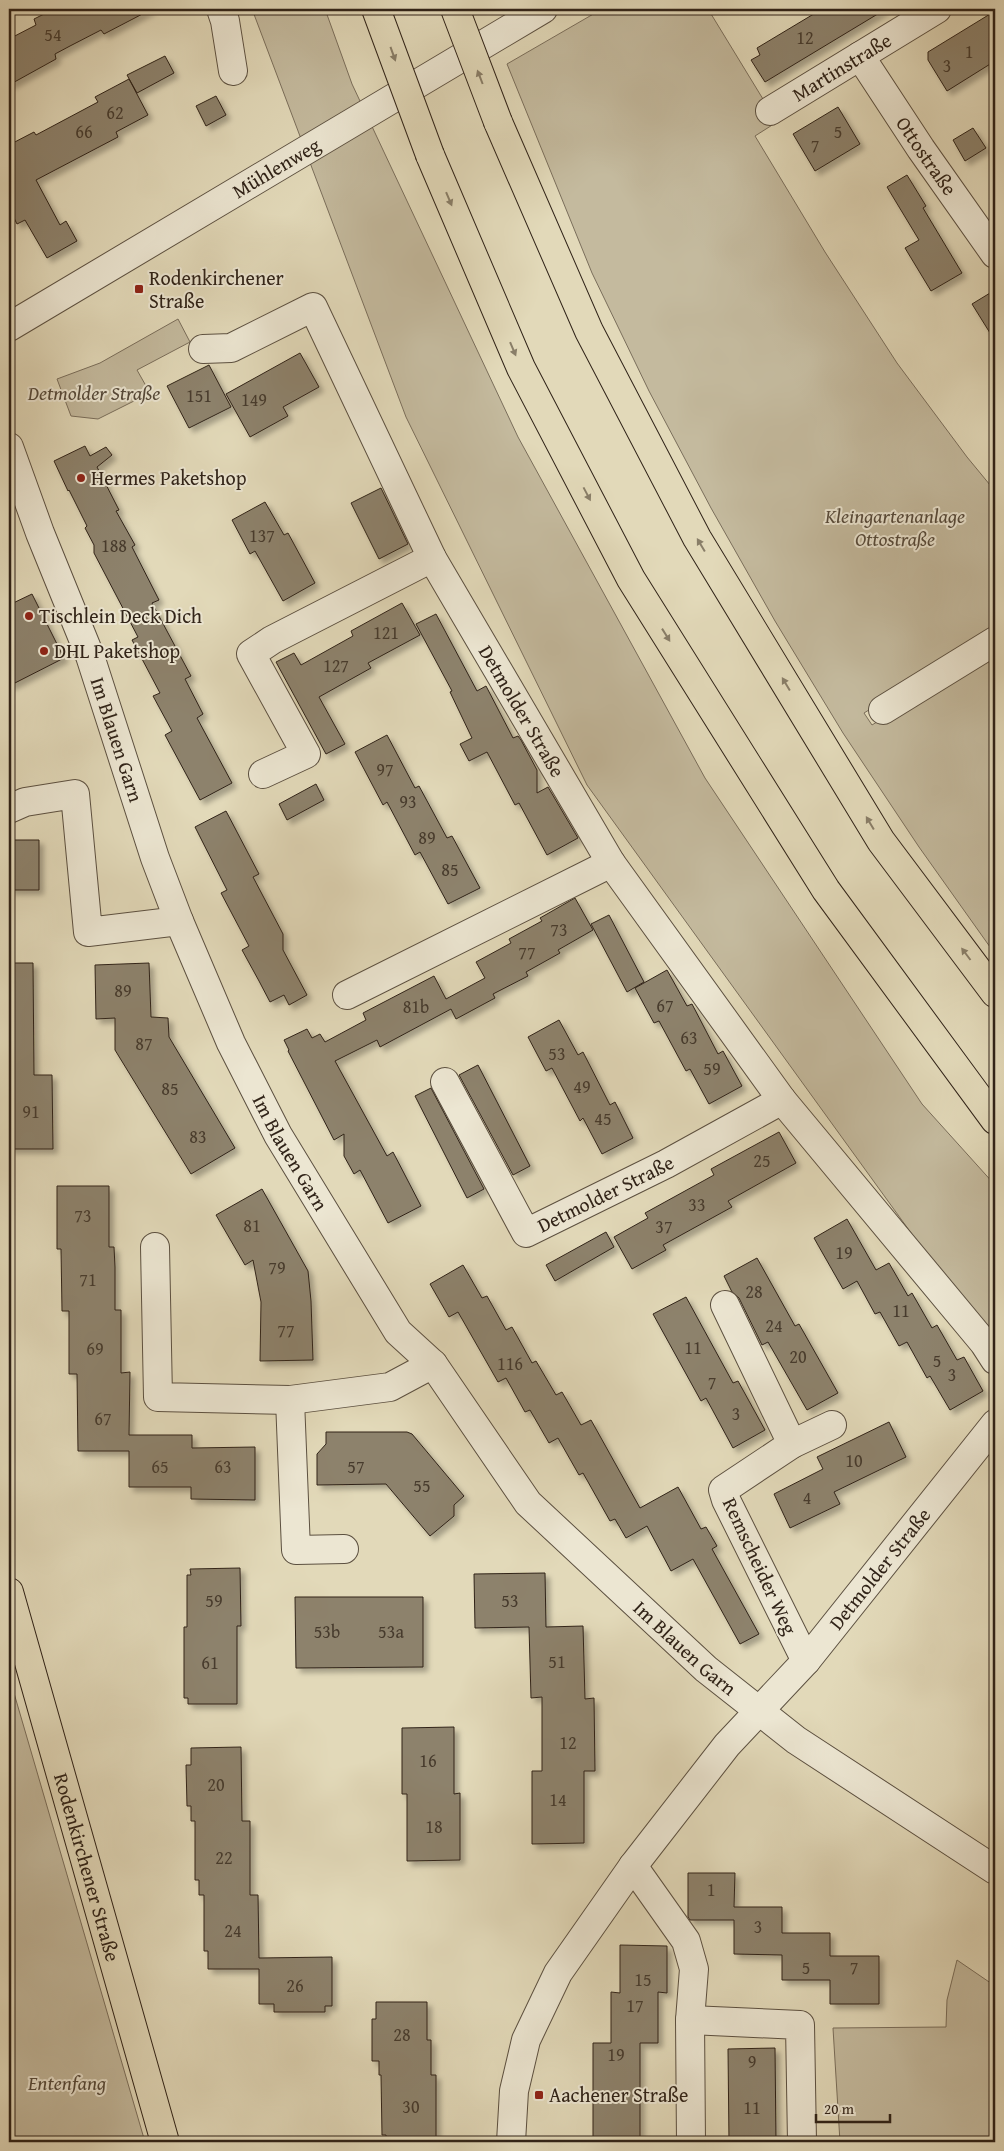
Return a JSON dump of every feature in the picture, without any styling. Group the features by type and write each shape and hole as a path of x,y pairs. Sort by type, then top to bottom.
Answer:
{"main road":[{"path":"376,9 430,154 522,368 631,579 826,890 995,1120"},
{"path":"455,9 498,122 588,331 697,538 881,841 995,993"},
{"name":"Rodenkirchener Straße","path":"9,1592 165,2142"}],"street":[{"path":"222,9 226,21 233,71"},
{"name":"Mühlenweg","path":"9,326 543,9"},
{"name":"Martinstraße","path":"770,111 937,9"},
{"name":"Ottostraße","path":"860,56 921,149 995,254"},
{"name":"Detmolder Straße","path":"203,349 231,348 313,307 432,558 611,863 782,1100 978,1336 995,1360"},
{"name":"Im Blauen Garn","path":"9,447 90,656 155,858 179,921 231,1043 278,1135 398,1332 433,1364 528,1502 706,1669 796,1740 995,1870"},
{"name":"Im Blauen Garn","path":"9,475 30,505"},
{"path":"263,774 306,754 251,654 272,640 432,558"},
{"path":"883,710 995,641"},
{"path":"9,809 25,802 75,794 88,932 179,921"},
{"path":"347,995 611,863"},
{"name":"Detmolder Straße","path":"445,1082 526,1233 666,1164 782,1100"},
{"path":"155,1247 158,1397 290,1400 390,1387 433,1364"},
{"path":"725,1305 792,1444"},
{"path":"290,1400 296,1550 344,1549"},
{"name":"Detmolder Straße","path":"759,1711 806,1661 995,1424"},
{"name":"Remscheider Weg","path":"806,1661 726,1500 723,1490 792,1444 832,1425"},
{"path":"512,2142 514,2091 526,2040 558,1973 633,1866 728,1746 759,1711"},
{"path":"633,1866 686,1941 694,1969 690,2020 691,2142"},
{"path":"690,2020 800,2025 802,2142"}],"green space":[{"path":"252,9 325,9 352,84 518,437 705,778 922,1104 995,1185 995,1349 587,785 406,417"},
{"name":"Kleingartenanlage Ottostraße","path":"602,9 708,9 777,122 755,136 825,252 897,363 967,457 995,491 995,632 864,713 872,725 995,650 995,954 919,847 843,733 775,621 711,508 649,391 592,273 507,64"},
{"name":"Detmolder Straße","path":"178,319 190,342 137,370 150,393 98,419 71,416 57,379 100,363"},
{"name":"Entenfang","path":"9,1676 145,2142 9,2142"},
{"path":"957,1960 995,1986 995,2142 840,2142 833,2028 946,2027 947,2000"}],"building":[{"path":"54,9 152,9 104,34 101,30 70,46 55,54 56,59 9,85 9,39 36,25 34,19"},
{"path":"822,9 886,9 765,82 751,60 760,55 757,48"},
{"path":"995,11 995,61 947,91 928,60 928,52"},
{"path":"165,56 174,73 137,93 127,75"},
{"path":"129,79 148,115 116,132 118,137 36,180 60,225 66,221 77,241 47,258 25,220 17,224 9,208 9,145 34,132 36,135 98,102 95,97"},
{"path":"216,96 226,115 206,126 196,106"},
{"path":"838,107 860,144 815,171 793,134"},
{"path":"973,128 986,148 965,161 953,140"},
{"path":"907,175 926,206 923,208 962,273 931,291 905,248 919,240 887,187"},
{"path":"995,290 995,341 972,304"},
{"path":"300,353 319,387 283,407 288,416 250,437 226,394"},
{"path":"209,365 231,407 189,428 167,386"},
{"path":"85,446 90,456 106,447 112,455 97,467 119,510 116,511 135,545 132,547 159,600 152,603 191,676 185,679 203,714 197,718 232,783 200,800 165,735 172,731 153,696 160,693 132,640 138,637 94,553 94,545 85,528 87,526 54,461"},
{"path":"381,488 408,544 379,559 351,503"},
{"path":"265,502 284,535 288,533 315,583 283,601 255,551 250,554 232,520"},
{"path":"32,594 64,658 9,686 9,605"},
{"path":"402,603 420,635 368,663 371,668 319,697 345,744 326,754 276,662 294,653 301,665 353,636 351,631"},
{"path":"436,614 477,691 486,686 513,738 518,736 521,740 537,770 537,793 548,787 578,838 547,855 519,803 515,805 487,752 469,761 460,744 472,738 450,692 452,691 416,624"},
{"path":"387,735 415,788 419,786 447,838 452,836 480,888 448,904 420,852 415,855 387,802 383,805 355,752"},
{"path":"316,784 324,800 287,820 279,804"},
{"path":"226,811 259,874 253,877 283,934 283,950 307,995 289,1005 284,995 270,1002 242,950 249,946 221,893 227,890 195,827"},
{"path":"9,840 39,840 39,890 9,890"},
{"path":"575,898 593,930 558,950 560,953 526,972 528,976 493,994 495,998 456,1019 451,1009 380,1047 377,1040 335,1061 387,1156 393,1152 421,1206 388,1223 360,1170 354,1174 344,1156 344,1134 334,1140 284,1040 307,1029 312,1038 320,1034 325,1042 366,1020 363,1013 434,976 446,999 485,978 476,962 511,943 509,939 542,921 540,918"},
{"path":"609,915 644,982 627,992 591,924"},
{"path":"9,963 33,963 34,1075 52,1075 53,1149 9,1149"},
{"path":"149,963 151,1017 168,1018 169,1037 235,1148 191,1174 115,1050 115,1018 96,1019 95,965"},
{"path":"667,970 687,1006 692,1004 718,1054 723,1051 742,1086 709,1104 690,1069 686,1071 659,1021 654,1023 635,988"},
{"path":"559,1020 578,1055 583,1052 610,1105 615,1102 633,1138 602,1154 583,1118 580,1121 552,1068 546,1071 528,1037"},
{"path":"478,1065 530,1166 513,1175 459,1075"},
{"path":"431,1088 484,1189 467,1198 415,1096"},
{"path":"779,1132 796,1163 728,1201 732,1207 663,1245 666,1250 632,1269 614,1237 648,1218 645,1213 714,1175 711,1169"},
{"path":"57,1186 109,1186 109,1247 114,1247 115,1310 121,1310 121,1373 130,1372 129,1435 192,1435 192,1448 255,1447 255,1500 191,1499 191,1487 129,1487 129,1451 78,1451 77,1374 69,1374 69,1311 62,1311 61,1249 57,1249"},
{"path":"262,1189 308,1271 313,1360 260,1361 261,1302 253,1260 245,1265 216,1215"},
{"path":"847,1219 876,1270 889,1263 908,1296 912,1293 932,1328 937,1325 957,1360 964,1357 983,1391 950,1410 930,1376 927,1378 907,1342 899,1346 880,1312 875,1314 857,1281 843,1289 814,1238"},
{"path":"606,1232 614,1247 555,1281 546,1265"},
{"path":"757,1258 795,1326 799,1324 838,1393 807,1410 768,1342 762,1345 739,1298 732,1292 724,1276"},
{"path":"463,1265 482,1298 487,1296 506,1330 512,1327 532,1363 536,1361 556,1395 562,1392 581,1425 591,1420 640,1508 678,1487 701,1529 706,1527 717,1546 712,1549 759,1634 740,1644 693,1559 671,1571 647,1526 626,1538 615,1519 610,1521 583,1473 579,1475 558,1438 549,1443 530,1410 525,1412 506,1378 498,1382 458,1312 449,1317 430,1284"},
{"path":"686,1297 733,1383 738,1381 765,1430 733,1448 706,1398 701,1401 653,1314"},
{"path":"889,1422 906,1457 834,1492 840,1504 790,1528 774,1494 823,1469 817,1457"},
{"path":"326,1432 407,1432 412,1434 464,1496 454,1505 454,1516 430,1536 386,1484 317,1485 317,1454 326,1444"},
{"path":"240,1568 241,1626 237,1626 237,1704 188,1704 188,1698 184,1698 184,1627 187,1627 187,1575 191,1575 190,1569"},
{"path":"545,1573 546,1627 583,1626 585,1699 594,1698 595,1771 584,1771 584,1843 532,1844 532,1771 542,1771 542,1697 531,1698 529,1627 475,1628 474,1574"},
{"path":"295,1597 423,1597 423,1667 296,1668"},
{"path":"454,1727 454,1794 460,1793 460,1860 407,1861 407,1794 402,1794 402,1728"},
{"path":"241,1747 242,1821 250,1821 250,1895 258,1895 259,1958 332,1957 332,2006 325,2006 325,2012 274,2012 274,2004 259,2004 259,1969 208,1969 208,1951 204,1951 204,1895 199,1895 199,1880 195,1880 195,1821 191,1821 191,1806 187,1806 186,1765 191,1765 191,1748"},
{"path":"688,1873 735,1873 734,1907 782,1907 782,1933 830,1933 830,1956 879,1956 879,2004 830,2004 830,1980 782,1980 782,1955 734,1954 734,1920 690,1920 688,1917"},
{"path":"620,1945 667,1946 667,1993 658,1992 658,2043 640,2043 640,2140 593,2142 593,2043 611,2043 611,1992 620,1993"},
{"path":"376,2002 427,2002 427,2040 431,2040 431,2075 436,2075 436,2142 386,2142 386,2135 382,2135 381,2075 379,2075 379,2061 372,2061 372,2019 376,2019"},
{"path":"775,2048 776,2142 729,2142 728,2049"}],"place":[{"name":"Rodenkirchener Straße","path":"139,289"},
{"name":"Hermes Paketshop","path":"81,478"},
{"name":"Tischlein Deck Dich","path":"29,616"},
{"name":"DHL Paketshop","path":"44,651"},
{"name":"Aachener Straße","path":"539,2095"}]}
